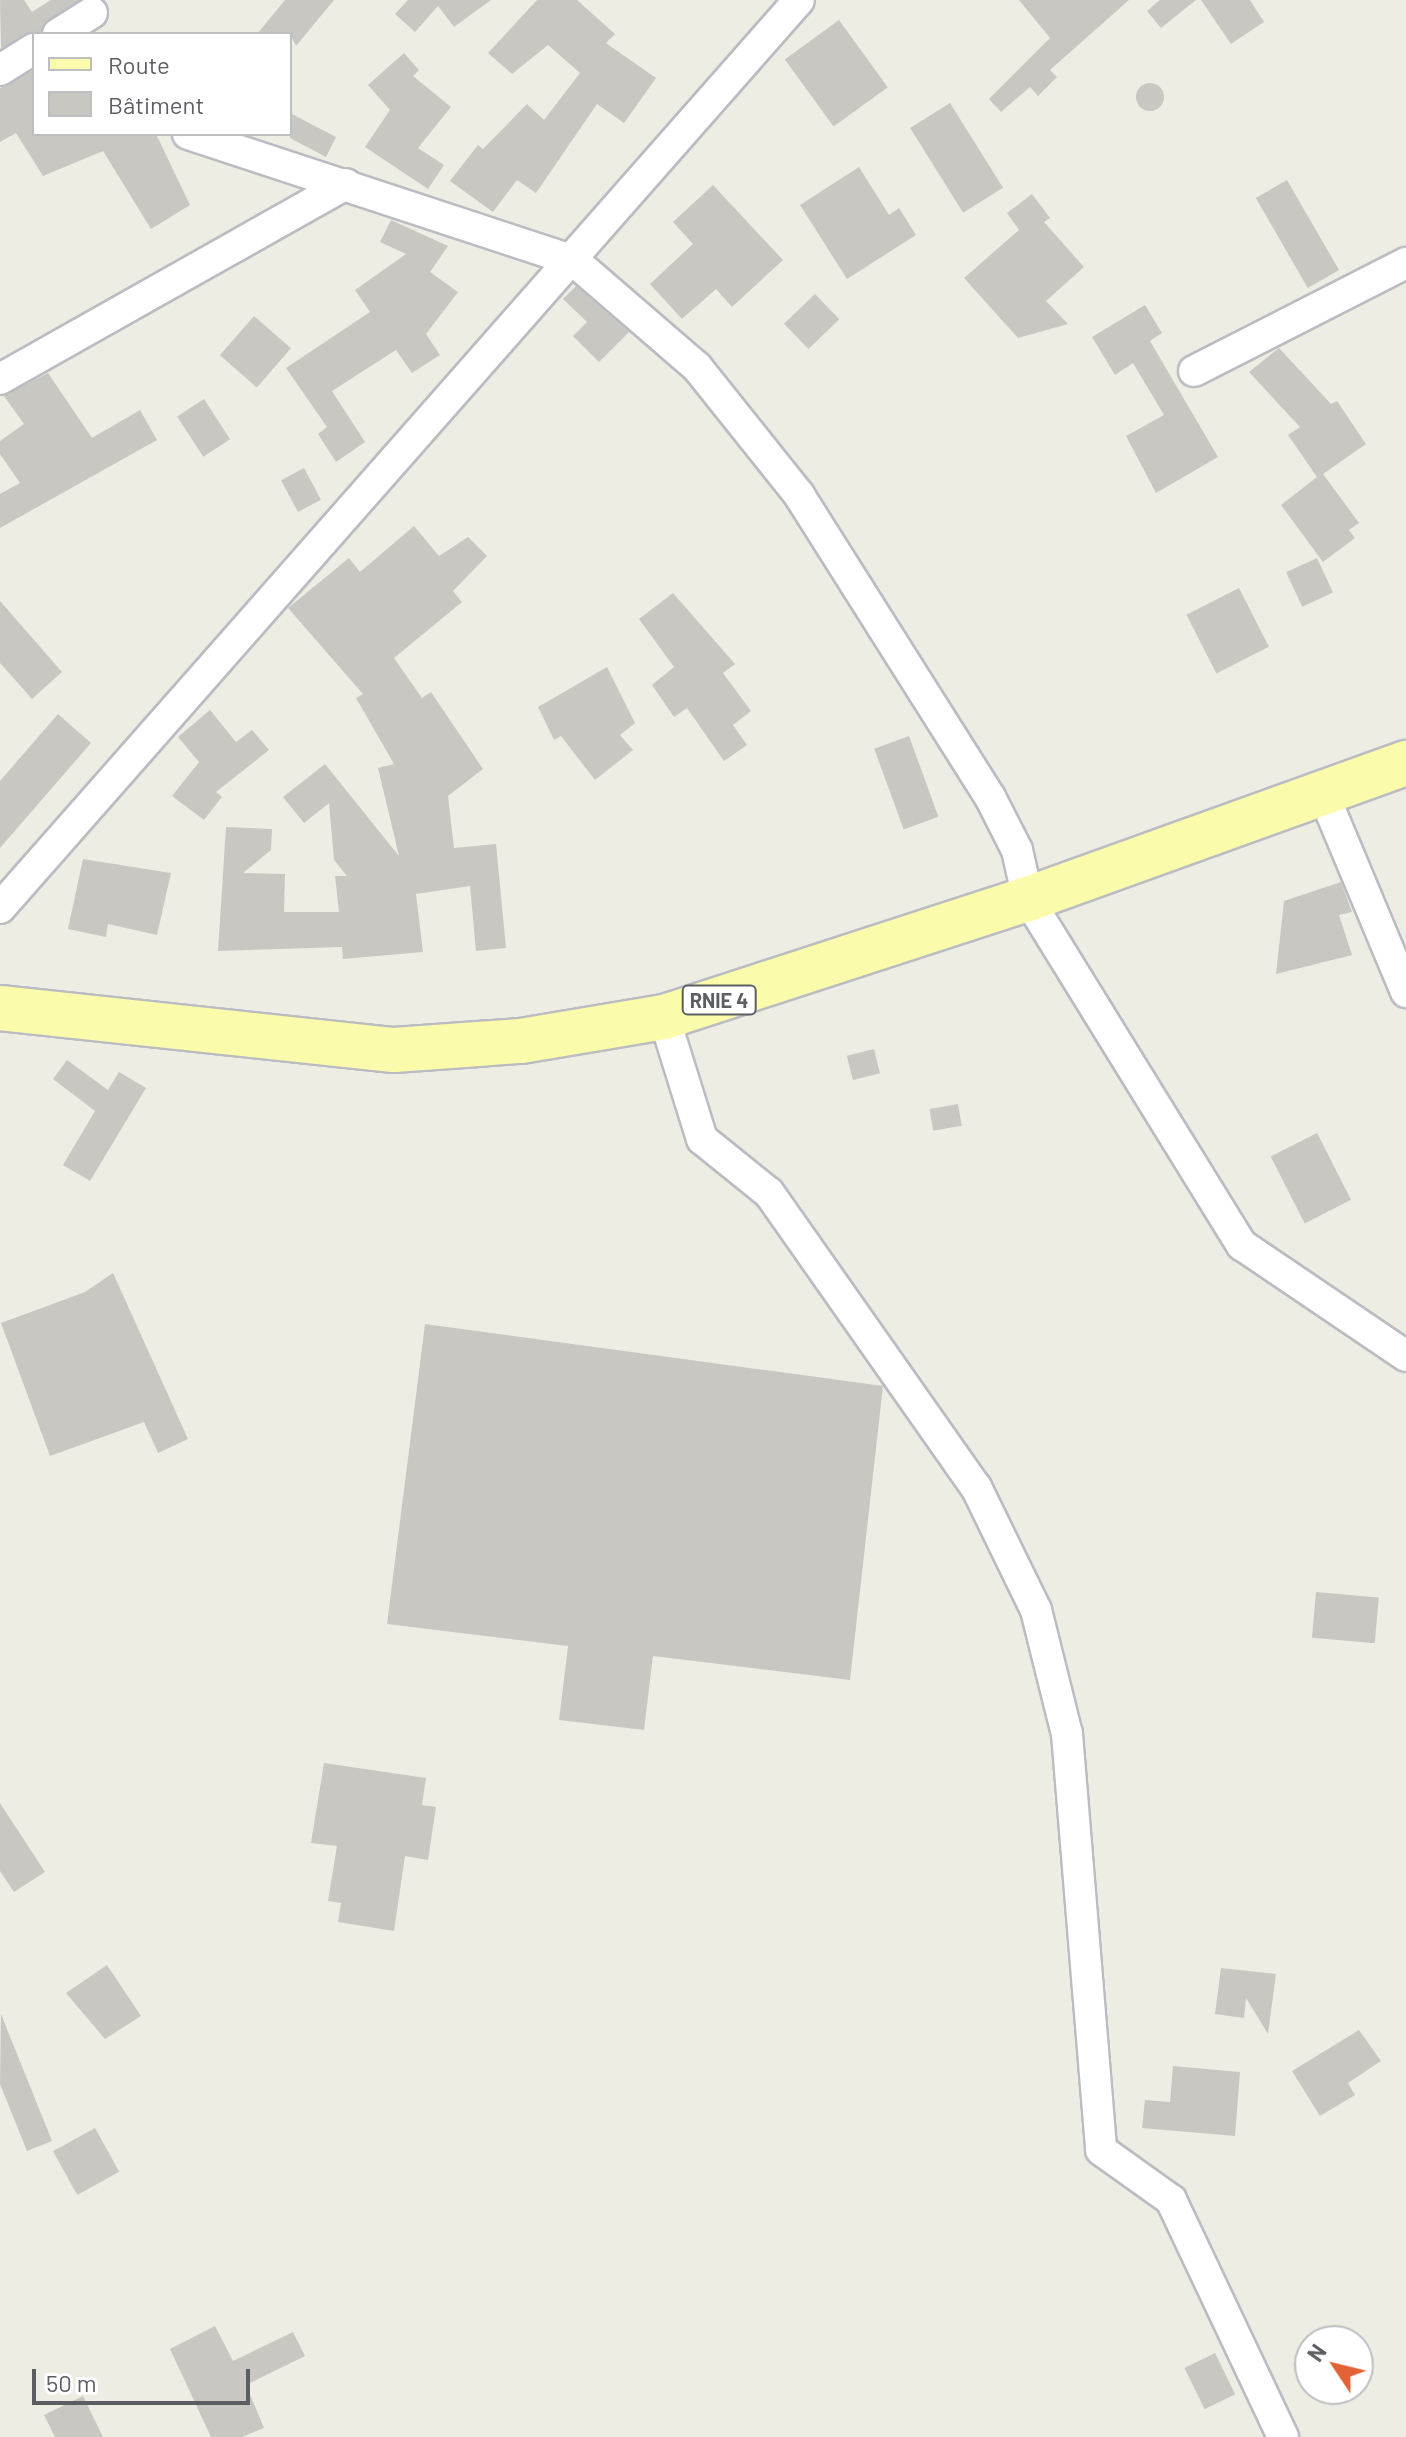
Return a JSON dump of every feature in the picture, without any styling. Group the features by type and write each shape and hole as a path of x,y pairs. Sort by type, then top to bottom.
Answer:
{"main road":[{"name":"RNIE 4","path":"0,1008 394,1050 521,1041 664,1017 1028,899 1406,763"}],"street":[{"path":"0,908 574,261 799,0"},
{"path":"62,32 93,16"},
{"path":"0,70 32,50"},
{"path":"194,136 574,261 697,367 799,495 990,797 1017,850 1028,899 1242,1245 1406,1356"},
{"path":"0,379 346,184"},
{"path":"1194,371 1406,263"},
{"path":"1322,791 1406,992"},
{"path":"664,1017 702,1139 778,1206 976,1487 1036,1610 1067,1734 1101,2150 1171,2200 1283,2437"}],"building":[{"path":"0,0 24,0 32,12 51,0 79,0 41,32 32,32 32,36 1,48"},
{"path":"285,0 334,0 296,46 292,32 259,32"},
{"path":"408,0 491,0 454,27 438,6 415,32 395,14"},
{"path":"537,0 577,0 615,34 606,43 656,78 624,123 597,104 536,193 517,180 493,212 450,181 478,145 483,149 527,104 544,120 580,73 548,45 512,74 488,53"},
{"path":"1019,0 1129,0 1050,70 1057,77 1038,96 1030,87 1001,112 989,99 1050,38"},
{"path":"1160,0 1196,0 1161,28 1147,11"},
{"path":"1201,0 1250,0 1264,22 1231,44"},
{"path":"839,20 888,87 834,127 785,59"},
{"path":"404,53 419,70 413,76 451,107 418,148 444,165 428,189 365,147 390,110 368,85"},
{"path":"32,71 32,136 157,136 190,205 151,229 103,151 43,176 16,133 0,142 0,88"},
{"path":"1150,83 1160,87 1164,97 1160,107 1150,111 1140,107 1136,97 1140,87"},
{"path":"950,103 1003,188 963,213 910,128"},
{"path":"292,114 336,137 326,157 290,138"},
{"path":"859,167 889,215 899,208 916,235 847,279 800,205"},
{"path":"1287,180 1339,270 1308,288 1256,198"},
{"path":"713,185 783,260 732,307 716,289 682,319 650,284 693,244 673,222"},
{"path":"1032,194 1050,218 1044,222 1084,267 1046,301 1068,324 1018,338 964,278 1019,230 1007,213"},
{"path":"391,220 448,246 430,272 458,292 426,334 440,355 412,373 396,350 332,391 365,442 336,462 318,434 327,427 286,368 370,312 355,290 406,254 380,242"},
{"path":"576,286 629,332 599,362 573,336 587,322 563,299"},
{"path":"815,294 839,319 808,349 784,324"},
{"path":"1145,305 1162,333 1150,341 1218,457 1156,493 1126,436 1164,415 1133,363 1115,375 1092,337"},
{"path":"254,316 291,348 257,387 220,355"},
{"path":"1279,348 1331,404 1337,401 1366,444 1323,474 1359,523 1349,530 1355,538 1323,562 1281,505 1317,477 1288,435 1300,427 1249,372"},
{"path":"48,373 92,438 140,410 157,440 0,528 0,494 20,483 0,454 0,441 24,424 4,396"},
{"path":"204,399 230,439 203,457 177,416"},
{"path":"304,468 321,500 298,512 281,480"},
{"path":"414,526 439,556 468,537 487,556 453,591 462,602 394,658 422,698 431,692 483,769 448,796 454,848 496,844 506,948 476,951 470,886 416,894 423,952 343,959 342,947 218,951 226,827 272,829 271,850 243,873 285,874 284,912 339,912 335,876 347,876 334,860 329,803 304,823 283,797 325,764 399,856 378,768 394,764 356,698 363,694 288,608 349,558 360,572"},
{"path":"1317,558 1333,592 1302,607 1286,572"},
{"path":"1239,588 1269,647 1216,674 1186,615"},
{"path":"673,593 735,664 723,673 751,711 733,725 747,745 724,761 687,708 674,717 652,685 674,667 639,619"},
{"path":"0,601 62,672 32,699 0,663"},
{"path":"607,667 635,723 620,735 633,750 595,780 561,736 554,740 538,707"},
{"path":"210,710 236,742 252,730 269,750 216,792 222,797 204,820 172,796 199,762 178,737"},
{"path":"58,714 91,743 0,848 0,781"},
{"path":"909,736 938,817 904,829 874,749"},
{"path":"83,859 171,873 157,935 108,924 106,937 68,929"},
{"path":"1341,882 1352,912 1339,915 1352,955 1276,974 1284,901"},
{"path":"874,1049 880,1073 853,1080 847,1056"},
{"path":"67,1060 108,1090 119,1072 146,1088 90,1181 63,1165 95,1111 53,1079"},
{"path":"958,1104 962,1126 933,1131 929,1109"},
{"path":"1317,1133 1351,1200 1305,1223 1271,1157"},
{"path":"113,1273 188,1439 158,1453 144,1422 50,1456 1,1323 85,1292"},
{"path":"425,1324 883,1386 850,1680 653,1656 644,1730 559,1720 568,1646 387,1624"},
{"path":"1316,1592 1379,1597 1375,1643 1312,1638"},
{"path":"324,1763 426,1778 422,1805 436,1807 428,1860 405,1856 394,1931 338,1922 341,1903 328,1901 337,1846 311,1843"},
{"path":"0,1803 45,1872 14,1892 0,1871"},
{"path":"107,1965 141,2016 105,2039 66,1993"},
{"path":"1221,1968 1276,1974 1268,2034 1246,1998 1244,2018 1215,2014"},
{"path":"1,2014 52,2141 27,2151 0,2084"},
{"path":"1359,2030 1381,2061 1348,2083 1355,2095 1320,2116 1292,2071"},
{"path":"1173,2066 1240,2072 1235,2136 1142,2128 1145,2100 1170,2102"},
{"path":"95,2128 119,2172 77,2195 53,2151"},
{"path":"215,2326 233,2361 293,2332 305,2356 246,2385 264,2428 242,2437 211,2437 170,2349"},
{"path":"1215,2353 1235,2394 1205,2409 1184,2368"},
{"path":"83,2396 103,2437 55,2437 44,2415"}]}
